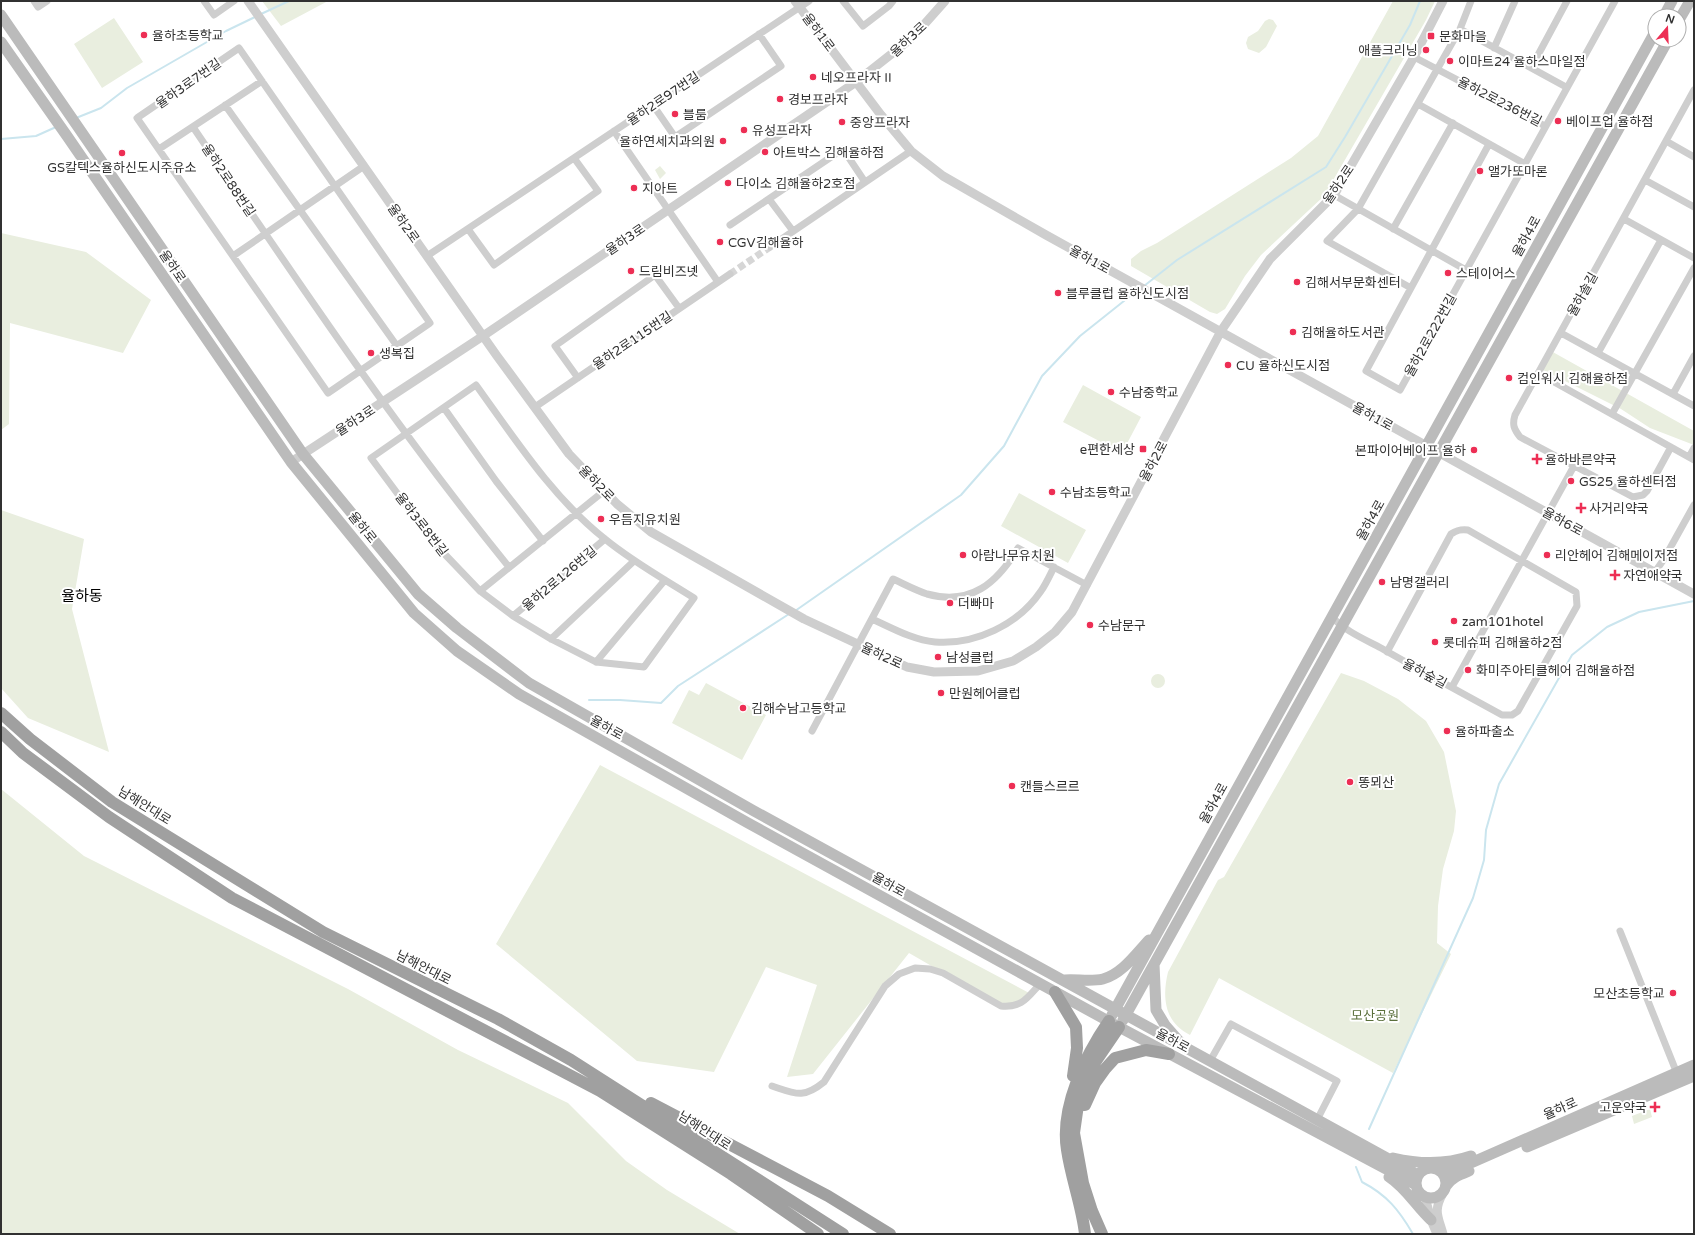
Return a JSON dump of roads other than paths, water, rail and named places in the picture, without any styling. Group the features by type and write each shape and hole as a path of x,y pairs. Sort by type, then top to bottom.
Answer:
{"highway":[{"name":"남해안대로","path":"1,713 30,739 112,802 323,932 498,1019 571,1060 843,1234"},
{"name":"남해안대로","path":"1,732 23,752 108,817 232,898 600,1091 732,1174 818,1234"},
{"path":"1054,992 1076,1027 1077,1048 1074,1073 1066,1099 1067,1149 1085,1234"},
{"path":"1066,1123 1076,1083 1082,1067 1095,1042 1114,1024"},
{"path":"1102,1234 1092,1211 1083,1183 1074,1132 1078,1105 1089,1071 1114,1024"},
{"path":"1074,1132 1095,1083 1105,1069 1116,1058 1146,1050 1169,1054"},
{"path":"571,1060 828,1196 890,1234"},
{"path":"1077,1197 1093,1234"}],"main road":[{"name":"율하로","path":"1,15 303,454 418,594 457,628 529,683 754,811 1372,1150 1417,1180"},
{"name":"율하로","path":"1,42 291,462 414,613 457,651 519,694 1054,992 1342,1145 1417,1180"},
{"name":"율하4로","path":"1114,1024 1116,1009 1161,926 1647,46"},
{"name":"율하4로","path":"1114,1024 1126,1014 1664,48"},
{"path":"1063,980 1103,979 1116,972 1131,960 1161,926"},
{"path":"1154,964 1156,1010 1165,1025 1184,1046"},
{"name":"율하로","path":"1444,1190 1449,1181 1455,1177 1678,1077 1694,1065"},
{"name":"율하로","path":"1436,1169 1455,1169 1678,1077 1694,1076"},
{"path":"1372,1150 1402,1160 1424,1163 1443,1163 1460,1160 1498,1146 1517,1143"},
{"path":"1342,1145 1356,1158 1396,1181 1407,1192 1422,1212 1431,1220"},
{"path":"1425,1169 1436,1169 1444,1176 1444,1190 1434,1198 1425,1197 1420,1194 1417,1180 1425,1169"}],"street":[{"path":"34,1 38,7 47,1"},
{"path":"204,1 214,15 234,1"},
{"name":"율하2로97번길","path":"427,256 759,34 798,4 809,1"},
{"path":"843,1 863,26 889,6 893,1"},
{"name":"율하3로","path":"291,462 483,336 856,82 913,37 945,1"},
{"name":"율하2로","path":"250,3 483,336 569,454 604,491 651,532 774,604 804,620 907,667 934,672 978,671 1013,661 1036,647 1055,632 1072,612 1221,331 1270,259 1334,195 1414,57 1443,1"},
{"path":"1410,288 1327,241 1358,209 1460,29 1471,1"},
{"path":"1494,48 1515,1"},
{"path":"1531,68 1567,1"},
{"name":"율하2로236번길","path":"1414,57 1546,126 1566,87 1615,1"},
{"name":"율하1로","path":"798,4 881,116 911,151 943,176 970,193 1439,452"},
{"path":"1460,29 1566,87"},
{"path":"653,105 674,137 780,66 759,34"},
{"name":"율하3로7번길","path":"239,48 262,81 430,322 328,393 137,118 239,48"},
{"path":"159,149 262,81"},
{"name":"율하솔길","path":"1671,447 1647,491 1639,497 1633,497 1520,437 1513,425 1515,416 1538,373 1694,90"},
{"path":"1418,104 1525,164"},
{"path":"225,105 397,346"},
{"path":"1393,229 1453,123"},
{"name":"율하2로222번길","path":"1489,144 1366,371 1400,390 1546,126"},
{"name":"율하2로88번길","path":"192,127 265,233"},
{"path":"614,131 718,282"},
{"path":"1666,141 1694,156"},
{"path":"730,225 843,149 865,182"},
{"path":"770,247 911,151"},
{"path":"468,229 494,265 598,192 574,158"},
{"path":"233,256 364,166"},
{"path":"1645,180 1694,207"},
{"path":"1334,195 1466,270"},
{"path":"769,199 793,231"},
{"path":"1624,219 1694,258"},
{"path":"265,233 406,433 509,568"},
{"path":"1598,353 1661,240"},
{"path":"1612,414 1694,268"},
{"name":"율하2로115번길","path":"535,407 730,274"},
{"path":"578,378 555,346 655,275 679,308"},
{"path":"1561,333 1694,406"},
{"path":"1673,394 1694,356"},
{"path":"1538,373 1691,458 1694,448"},
{"name":"율하3로8번길","path":"480,591 435,544 371,458 476,386 532,463 577,514"},
{"path":"444,408 496,481 543,541"},
{"name":"율하6로","path":"1439,452 1690,592"},
{"name":"율하숲길","path":"1332,618 1341,627 1452,687 1547,512 1574,466"},
{"path":"480,591 604,491"},
{"path":"1655,572 1664,559 1694,505"},
{"name":"율하2로126번길","path":"480,591 513,616 551,639 596,662 644,667 694,598 634,561 605,539 577,514"},
{"path":"1387,652 1451,534 1462,529 1468,530 1576,592 1577,606 1517,713 1502,715 1452,687"},
{"name":"율하2로126번길","path":"513,616 605,539"},
{"path":"812,731 893,579 925,593 938,596 954,598 967,595 989,585 1004,569 1018,548 1087,585"},
{"path":"551,639 634,561"},
{"path":"872,619 910,636 934,642 958,642 978,638 1003,626 1025,609 1040,592 1054,567"},
{"path":"596,662 665,580"},
{"path":"1620,931 1678,1077"},
{"path":"772,1086 799,1095 814,1090 824,1082 885,986 899,974 915,968 930,969 943,974 1001,1006 1011,1007 1023,1002 1040,984"},
{"path":"1210,1061 1231,1024 1337,1081 1317,1120"},
{"path":"1444,1190 1437,1204 1437,1210 1444,1234"},
{"path":"1425,1197 1431,1220 1437,1234"}],"waterway":[{"path":"261,14 289,1"},
{"path":"1144,286 1177,260 1326,167 1410,25 1420,1"},
{"path":"76,118 101,108 127,88 226,31 255,17"},
{"path":"1,139 36,136 56,127"},
{"path":"795,611 961,495 1004,446 1042,376 1080,336 1139,289"},
{"path":"1369,1129 1473,898 1484,860 1486,830 1499,784 1572,655 1607,627 1639,612 1694,601"},
{"path":"589,700 620,700 661,703 678,686 789,614"},
{"path":"1356,1167 1362,1182 1379,1192 1392,1204 1413,1234"}],"tunnel":[{"path":"730,274 770,247"}],"place":[{"name":"율하초등학교","path":"144,35"},
{"name":"문화마을","path":"1431,36"},
{"name":"애플크리닝","path":"1426,50"},
{"name":"이마트24 율하스마일점","path":"1450,61"},
{"name":"네오프라자 II","path":"813,77"},
{"name":"경보프라자","path":"780,99"},
{"name":"블룸","path":"675,114"},
{"name":"베이프업 율하점","path":"1558,121"},
{"name":"중앙프라자","path":"842,122"},
{"name":"유성프라자","path":"744,130"},
{"name":"율하연세치과의원","path":"723,141"},
{"name":"아트박스 김해율하점","path":"765,152"},
{"name":"GS칼텍스율하신도시주유소","path":"122,153"},
{"name":"앨가또마론","path":"1480,171"},
{"name":"다이소 김해율하2호점","path":"728,183"},
{"name":"지아트","path":"634,188"},
{"name":"CGV김해율하","path":"720,242"},
{"name":"드림비즈넷","path":"631,271"},
{"name":"스테이어스","path":"1448,273"},
{"name":"김해서부문화센터","path":"1297,282"},
{"name":"블루클럽 율하신도시점","path":"1058,293"},
{"name":"김해율하도서관","path":"1293,332"},
{"name":"생복집","path":"371,353"},
{"name":"CU 율하신도시점","path":"1228,365"},
{"name":"컴인워시 김해율하점","path":"1509,378"},
{"name":"수남중학교","path":"1111,392"},
{"name":"e편한세상","path":"1143,449"},
{"name":"본파이어베이프 율하","path":"1474,450"},
{"name":"율하바른약국","path":"1537,459"},
{"name":"GS25 율하센터점","path":"1571,481"},
{"name":"수남초등학교","path":"1052,492"},
{"name":"사거리약국","path":"1581,508"},
{"name":"우듬지유치원","path":"601,519"},
{"name":"아람나무유치원","path":"963,555"},
{"name":"리안헤어 김해메이저점","path":"1547,555"},
{"name":"자연애약국","path":"1615,575"},
{"name":"남명갤러리","path":"1382,582"},
{"name":"더빠마","path":"950,603"},
{"name":"zam101hotel","path":"1454,621"},
{"name":"수남문구","path":"1090,625"},
{"name":"롯데슈퍼 김해율하2점","path":"1435,642"},
{"name":"남성클럽","path":"938,657"},
{"name":"화미주아티클헤어 김해율하점","path":"1468,670"},
{"name":"만원헤어클럽","path":"941,693"},
{"name":"김해수남고등학교","path":"743,708"},
{"name":"율하파출소","path":"1447,731"},
{"name":"똥뫼산","path":"1350,782"},
{"name":"캔들스르르","path":"1012,786"},
{"name":"모산초등학교","path":"1673,993"},
{"name":"고운약국","path":"1655,1107"}],"district":[{"name":"율하동","path":"82,596"}],"park label":[{"name":"모산공원","path":"1375,1015"}]}
